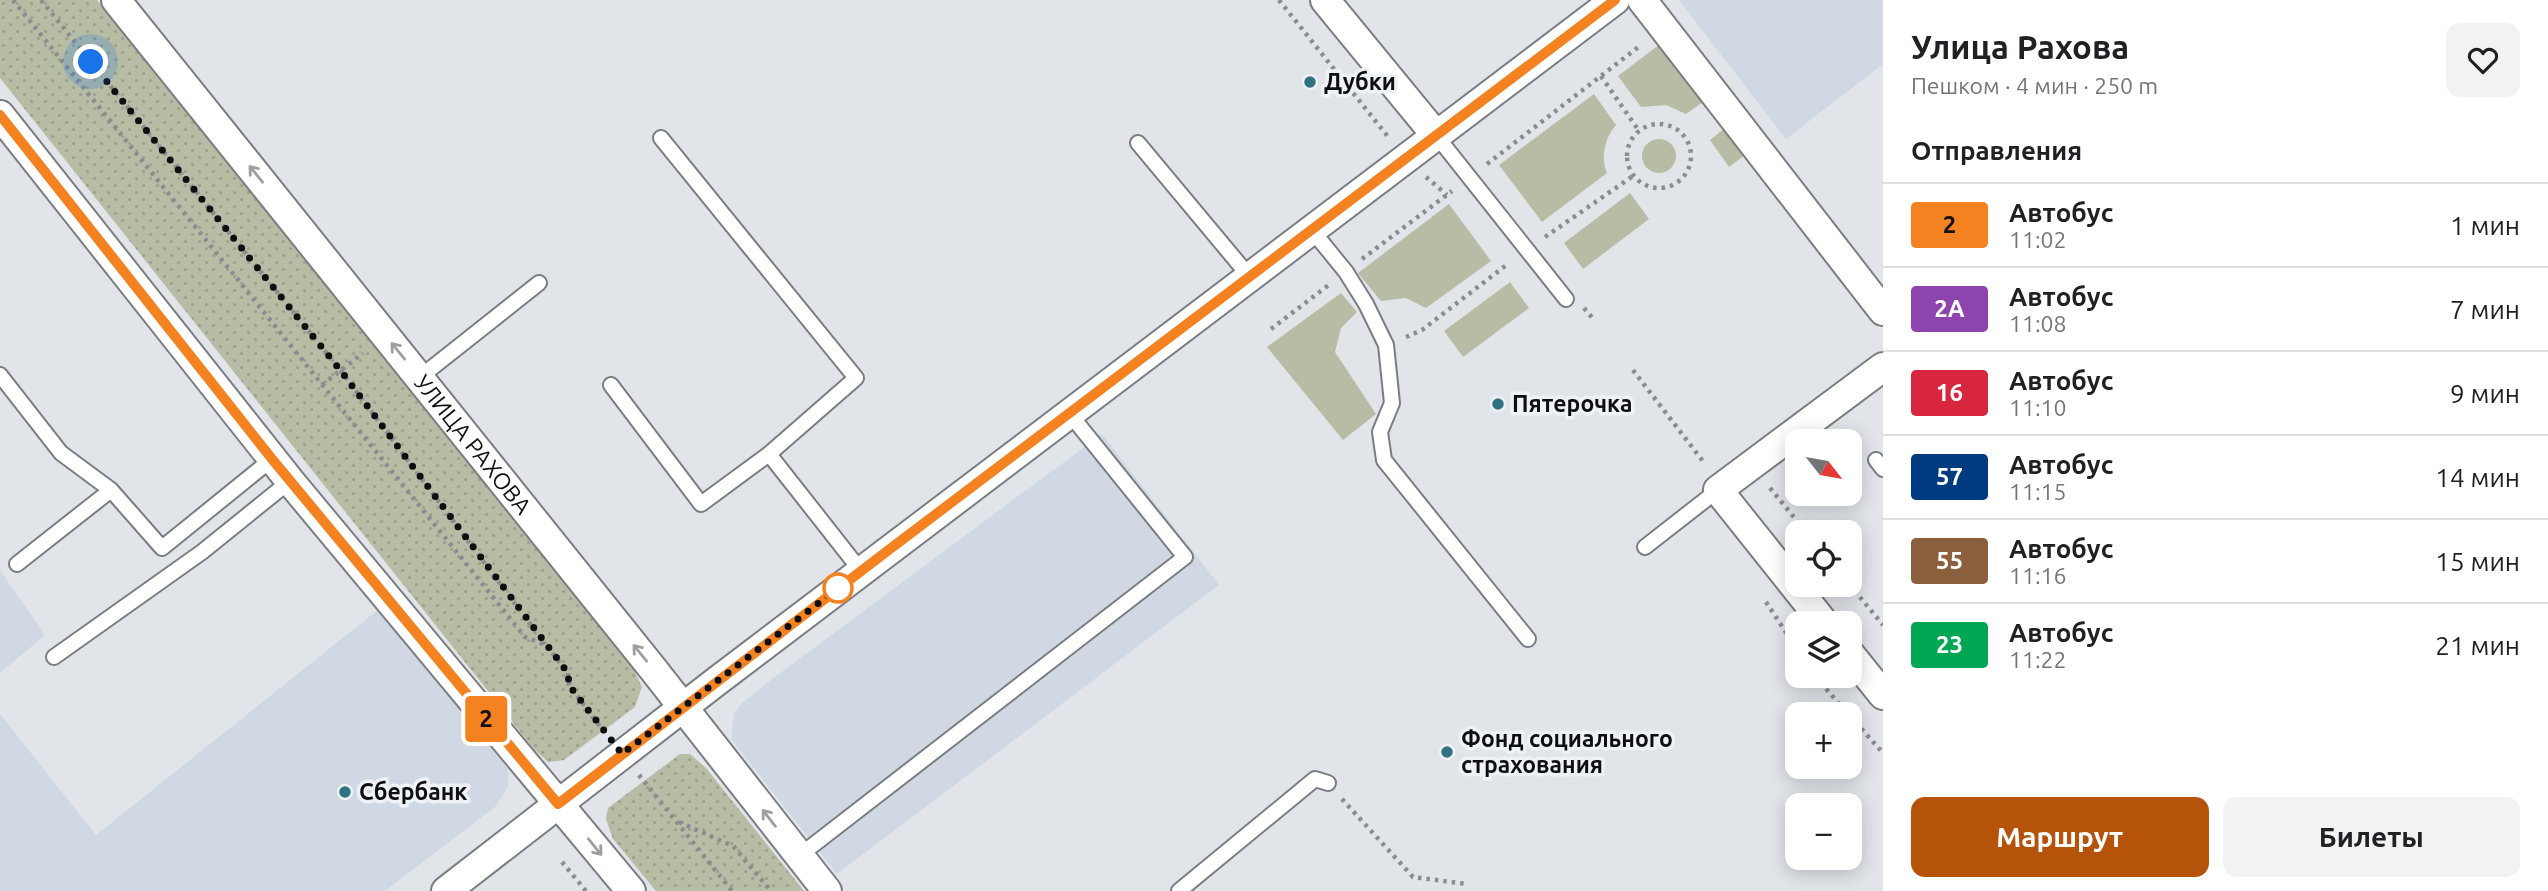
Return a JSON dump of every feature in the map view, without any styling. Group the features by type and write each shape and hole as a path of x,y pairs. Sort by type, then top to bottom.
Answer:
{"street":[{"name":"УЛИЦА РАХОВА","path":"116,0 653,669 827,891"},
{"path":"1325,0 1435,134"},
{"path":"446,891 681,708 1615,0"},
{"path":"1642,0 1883,311"},
{"path":"0,115 272,459 631,891"},
{"path":"1814,611 1718,490 1883,367"},
{"path":"1862,669 1883,695"}],"lane":[{"path":"1435,134 1566,299"},
{"path":"611,385 701,504 769,454 856,378 661,138"},
{"path":"1138,143 1249,276"},
{"path":"1311,229 1346,272 1366,304 1386,345 1392,403 1380,432 1384,460 1528,639"},
{"path":"419,378 539,282"},
{"path":"0,375 61,453 111,490 162,548 272,459"},
{"path":"799,856 1185,557 1069,413"},
{"path":"769,454 861,571"},
{"path":"54,657 202,552 290,481"},
{"path":"17,564 111,490"},
{"path":"1645,547 1718,490"},
{"path":"1179,891 1315,779 1328,783"}],"path":[{"path":"13,0 525,638 545,645"},
{"path":"41,0 341,371 568,673 569,685 732,891"},
{"path":"1279,0 1405,158 1447,195"},
{"path":"1601,76 1639,131"},
{"path":"1664,124 1685,136 1691,161 1687,173 1679,182 1667,188 1654,189 1633,176 1627,164 1627,152 1631,140 1639,131 1651,125 1664,124"},
{"path":"322,385 371,346"},
{"path":"1633,370 1707,467 1718,490"},
{"path":"1751,466 1796,520"},
{"path":"1860,597 1883,625"},
{"path":"1825,688 1838,702"},
{"path":"1862,730 1883,753"},
{"path":"1328,783 1413,877 1467,884"},
{"path":"676,820 733,846 771,891"},
{"path":"562,862 586,891"}],"shaded area":[{"path":"1679,0 1883,0 1883,64 1786,139"},
{"path":"1102,434 1219,585 837,874 731,739 734,714 741,704 772,679"},
{"path":"0,570 45,635 0,673"},
{"path":"379,609 508,769 508,786 496,806 385,891 0,891 0,714 96,835"}],"green space":[{"path":"0,0 97,0 631,664 642,687 635,707 564,760 548,762 534,749 0,78"},
{"path":"1660,44 1703,102 1686,114 1666,105 1641,107 1618,76"},
{"path":"1594,94 1616,125 1605,148 1607,173 1542,222 1499,165"},
{"path":"1725,128 1745,155 1729,167 1710,140"},
{"path":"1659,139 1671,144 1676,156 1671,168 1659,173 1647,168 1642,156 1647,144"},
{"path":"1630,193 1649,219 1583,269 1564,243"},
{"path":"1449,204 1491,261 1426,308 1406,298 1381,301 1358,273"},
{"path":"1510,282 1529,308 1463,357 1444,331"},
{"path":"1341,293 1357,312 1341,328 1335,352 1376,414 1343,440 1267,347"},
{"path":"680,754 690,754 706,768 804,891 656,891 613,839 606,819 608,808"}],"bus line":[{"name":"2","path":"0,115 272,459 558,804 1615,0"}],"place":[{"name":"Дубки","path":"1310,82"},
{"name":"Пятерочка","path":"1498,404"},
{"name":"Фонд социального страхования","path":"1447,752"},
{"name":"Сбербанк","path":"345,792"}],"route":[{"path":"91,62 341,371 568,673 569,685 622,754 841,586 838,588"}]}
